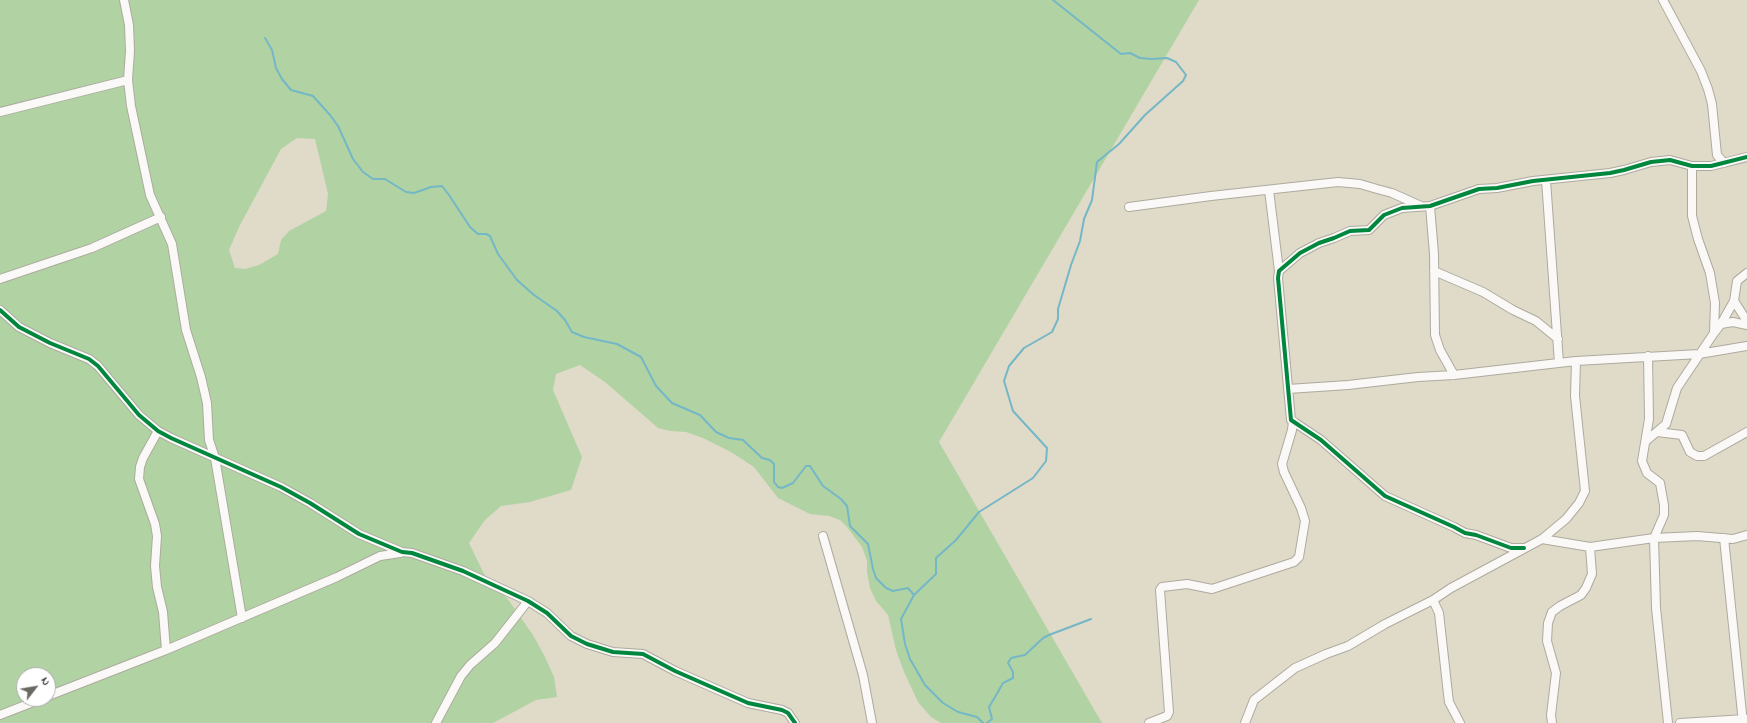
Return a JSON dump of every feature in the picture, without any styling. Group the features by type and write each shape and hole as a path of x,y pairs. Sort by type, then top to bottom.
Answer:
{"street":[{"path":"124,0 129,25 129,95 150,195 172,244 186,330 201,377 206,403 209,440 214,458 242,618"},
{"path":"1663,0 1701,71 1708,89 1712,104 1717,154 1724,163"},
{"path":"0,112 128,80"},
{"path":"1279,271 1300,253 1319,243 1350,231 1369,230 1384,214 1402,208 1427,207 1479,189 1610,173 1663,160 1692,166 1711,166 1747,157"},
{"path":"1692,166 1692,216 1698,239 1710,273 1715,303 1714,333"},
{"path":"1546,180 1559,363"},
{"path":"1129,207 1318,183 1338,182 1360,184 1392,193 1427,207"},
{"path":"1269,190 1279,271 1278,278 1290,416 1293,421 1321,440 1385,496 1454,526 1465,533 1476,534 1511,548 1524,548"},
{"path":"1427,207 1434,271 1435,335 1440,350 1454,375"},
{"path":"0,279 92,248 161,217"},
{"path":"1434,271 1483,292 1513,310 1536,321 1558,339"},
{"path":"1646,441 1666,424 1677,388 1699,354 1722,324 1734,301 1737,281 1747,273"},
{"path":"1734,301 1747,321"},
{"path":"0,310 19,327 50,343 89,359 98,366 139,415 158,431 214,458 281,487 360,534 402,552"},
{"path":"1722,324 1733,322 1747,324"},
{"path":"1288,389 1454,375 1576,361 1699,354 1747,346"},
{"path":"1648,356 1649,419 1642,461 1647,473 1660,483 1664,505 1664,515 1654,538 1656,608 1668,723"},
{"path":"1244,723 1254,700 1295,668 1348,646 1385,624 1433,600 1451,588 1542,539 1566,519 1585,491 1575,396 1576,361"},
{"path":"1149,723 1167,716 1169,712 1160,590 1162,587 1188,584 1212,589 1294,562 1299,557 1305,521 1282,464 1292,430 1293,421"},
{"path":"158,431 143,458 140,467 139,479 155,524 157,536 155,566 157,587 163,612 166,650"},
{"path":"1657,432 1682,436 1690,452 1697,456 1704,456 1747,432"},
{"path":"1542,539 1590,547 1654,538 1697,536 1733,539 1747,535"},
{"path":"823,536 863,675 872,723"},
{"path":"1680,723 1744,720 1724,538"},
{"path":"1552,723 1551,715 1556,673 1547,641 1548,623 1552,612 1580,595 1586,588 1592,574 1590,547"},
{"path":"56,693 166,650 242,618 337,577 380,556 402,552 412,553 444,563 528,600 547,613 571,636 587,644 613,652 643,654 675,671 748,703 782,710 788,714 795,723"},
{"path":"436,723 461,676 470,665 495,643 528,600"},
{"path":"1433,600 1439,613 1449,702 1460,723"},
{"path":"0,716 21,707"}],"green space":[{"path":"0,0 1199,0 939,442 1102,723 941,723 931,717 918,702 904,672 896,650 888,615 876,601 870,588 867,572 867,561 862,547 847,527 840,520 829,516 810,514 778,498 754,467 731,452 703,438 686,432 670,431 658,428 605,382 580,365 556,374 553,390 582,457 571,490 530,502 501,506 485,520 469,543 488,582 507,598 533,635 554,677 557,697 536,700 493,723 0,723","holes":["297,138 315,139 328,194 326,211 289,231 281,240 278,254 259,265 245,269 235,268 229,250 239,227 281,149"]}],"waterway":[{"path":"983,723 977,717 958,712 943,703 925,685 910,659 905,644 901,619 914,595 936,574 936,558 956,540 979,512 1033,478 1046,461 1047,448 1013,411 1004,381 1009,366 1024,348 1052,332 1058,319 1058,309 1080,241 1084,219 1092,200 1097,162 1119,144 1145,115 1183,81 1186,75 1176,62 1167,58 1140,58 1130,53 1121,54 1053,0"},
{"path":"265,38 272,50 276,68 282,79 291,90 313,96 330,115 338,126 353,159 363,172 373,179 385,179 406,192 414,193 431,187 442,186 470,227 478,234 486,234 490,236 498,254 517,280 534,295 557,311 565,320 572,332 584,337 617,344 641,357 656,386 672,403 700,415 716,432 729,438 743,440 762,458 770,460 774,464 774,482 778,487 782,488 793,483 806,466 810,466 823,486 841,499 847,506 850,526 868,544 876,578 886,588 893,591 908,588 914,595"},
{"path":"987,723 992,719 989,707 1003,683 1013,678 1013,672 1008,663 1011,658 1025,655 1043,638 1049,635 1091,619"}],"cycle path":[{"path":"1524,548 1511,548 1476,535 1465,533 1385,496 1321,440 1291,420 1278,278 1279,271 1300,253 1319,243 1350,231 1369,230 1384,215 1402,208 1430,206 1479,189 1497,188 1533,181 1610,173 1651,162 1670,160 1692,166 1711,166 1747,157"},
{"path":"0,310 19,327 50,343 89,359 98,366 139,415 158,431 171,438 281,487 310,503 359,534 402,552 412,553 463,571 528,601 547,613 571,636 587,644 613,652 643,654 675,671 748,703 782,710 788,713 795,723"}]}
